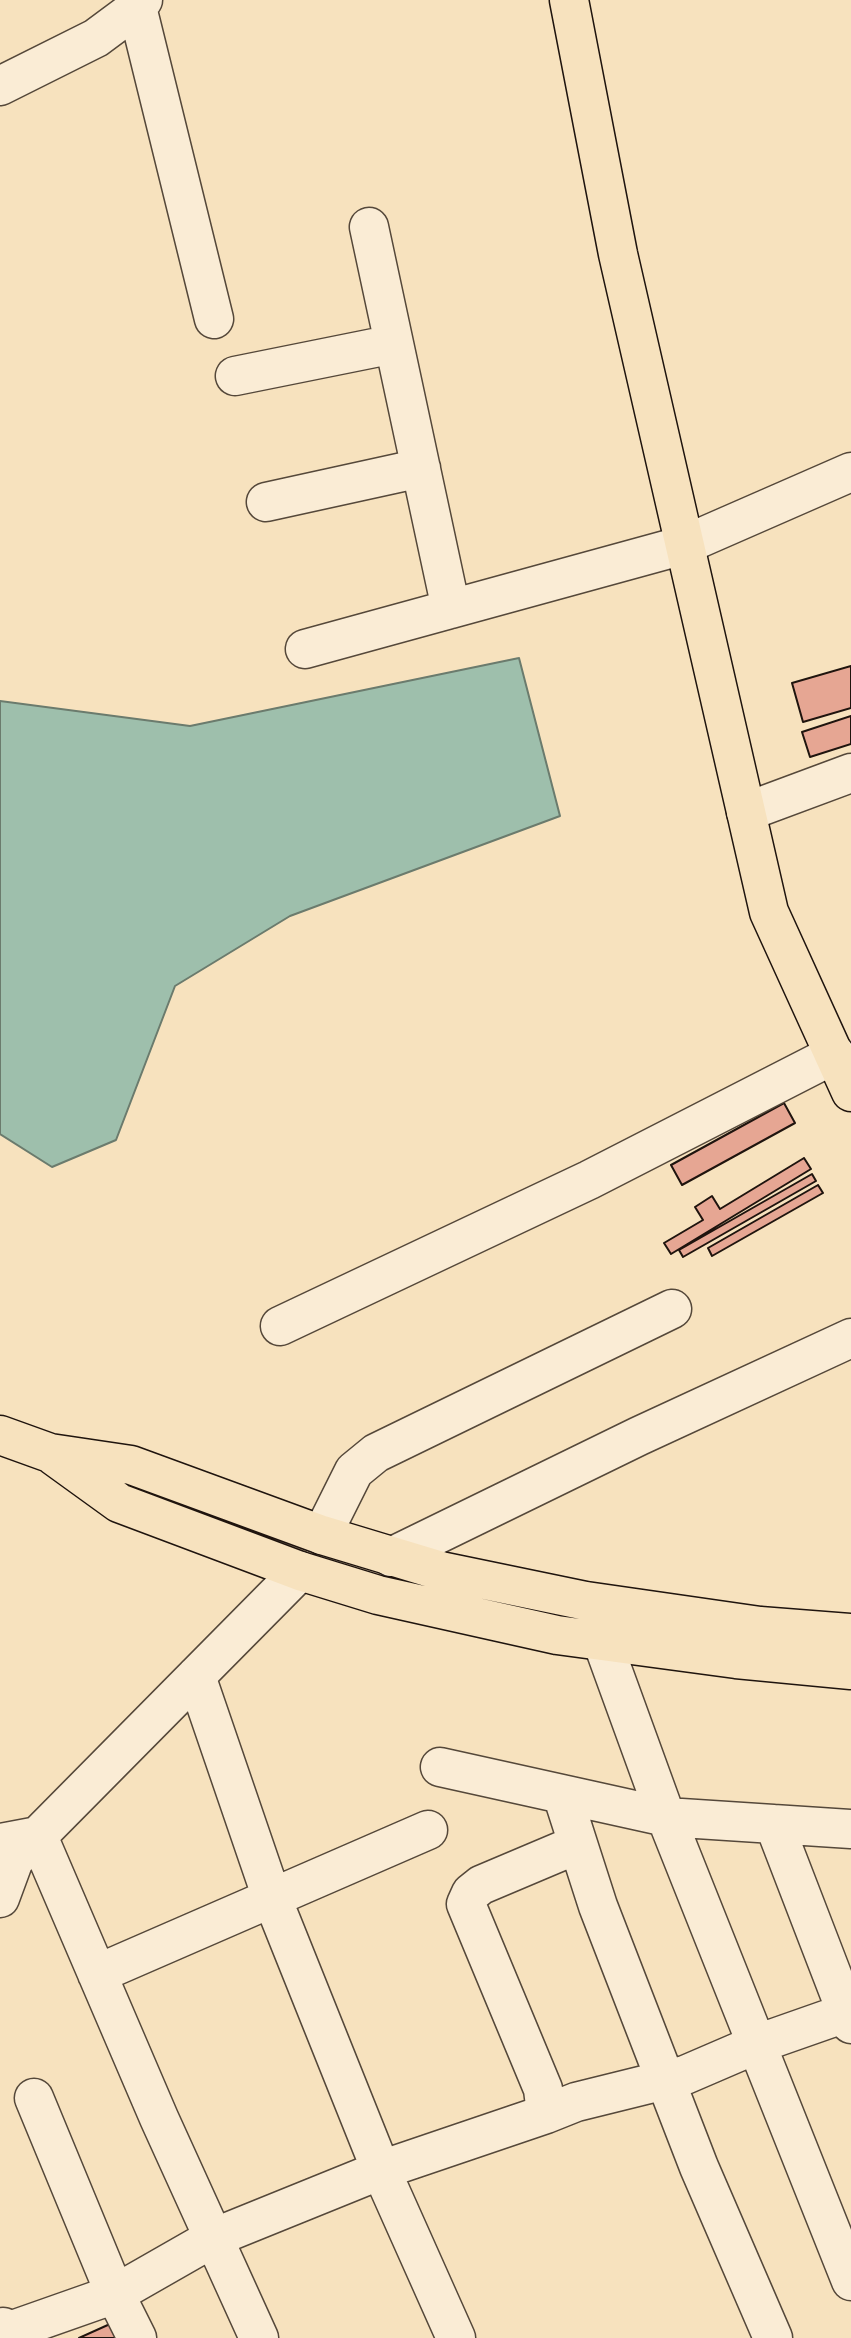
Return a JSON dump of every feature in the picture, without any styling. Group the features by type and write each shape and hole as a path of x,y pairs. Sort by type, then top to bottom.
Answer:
{"main road":[{"path":"569,0 618,254 769,912 851,1092"},
{"path":"0,1435 50,1453 131,1465 322,1535 442,1572 586,1601 760,1626 851,1633"},
{"path":"50,1453 119,1503 300,1571 378,1595 557,1635 736,1659 851,1670"}],"street":[{"path":"0,86 96,38 140,3 214,319"},
{"path":"369,227 451,609"},
{"path":"235,376 394,344"},
{"path":"266,502 421,468"},
{"path":"305,649 684,545 851,472"},
{"path":"746,813 851,773"},
{"path":"280,1326 589,1180 835,1054"},
{"path":"322,1535 354,1471 376,1453 672,1309"},
{"path":"390,1558 639,1436 851,1338"},
{"path":"0,1898 14,1860 300,1571"},
{"path":"603,1641 666,1817 851,2281"},
{"path":"196,1676 272,1898 381,2170 456,2338"},
{"path":"440,1767 666,1817 851,1829"},
{"path":"562,1794 598,1906 699,2167 774,2338"},
{"path":"2,2327 6,2332 116,2294 213,2238 381,2170 576,2102 685,2075 757,2044 849,2016 774,1824"},
{"path":"97,1974 428,1830"},
{"path":"0,1843 38,1836"},
{"path":"38,1836 259,2338"},
{"path":"546,2114 543,2089 466,1904 471,1893 481,1885 578,1844"},
{"path":"34,2098 136,2338"}],"shaded area":[{"path":"519,658 560,816 290,916 175,986 116,1140 52,1167 0,1134 0,701 190,726"}],"building":[{"path":"851,666 851,708 803,722 792,683"},
{"path":"851,716 851,744 810,757 802,732"},
{"path":"784,1103 795,1123 682,1185 671,1165"},
{"path":"804,1158 811,1169 671,1254 664,1243 703,1220 695,1207 712,1196 720,1209"},
{"path":"812,1174 816,1181 683,1257 679,1250"},
{"path":"818,1185 823,1193 712,1256 708,1248"},
{"path":"110,2324 117,2338 79,2338"}]}
